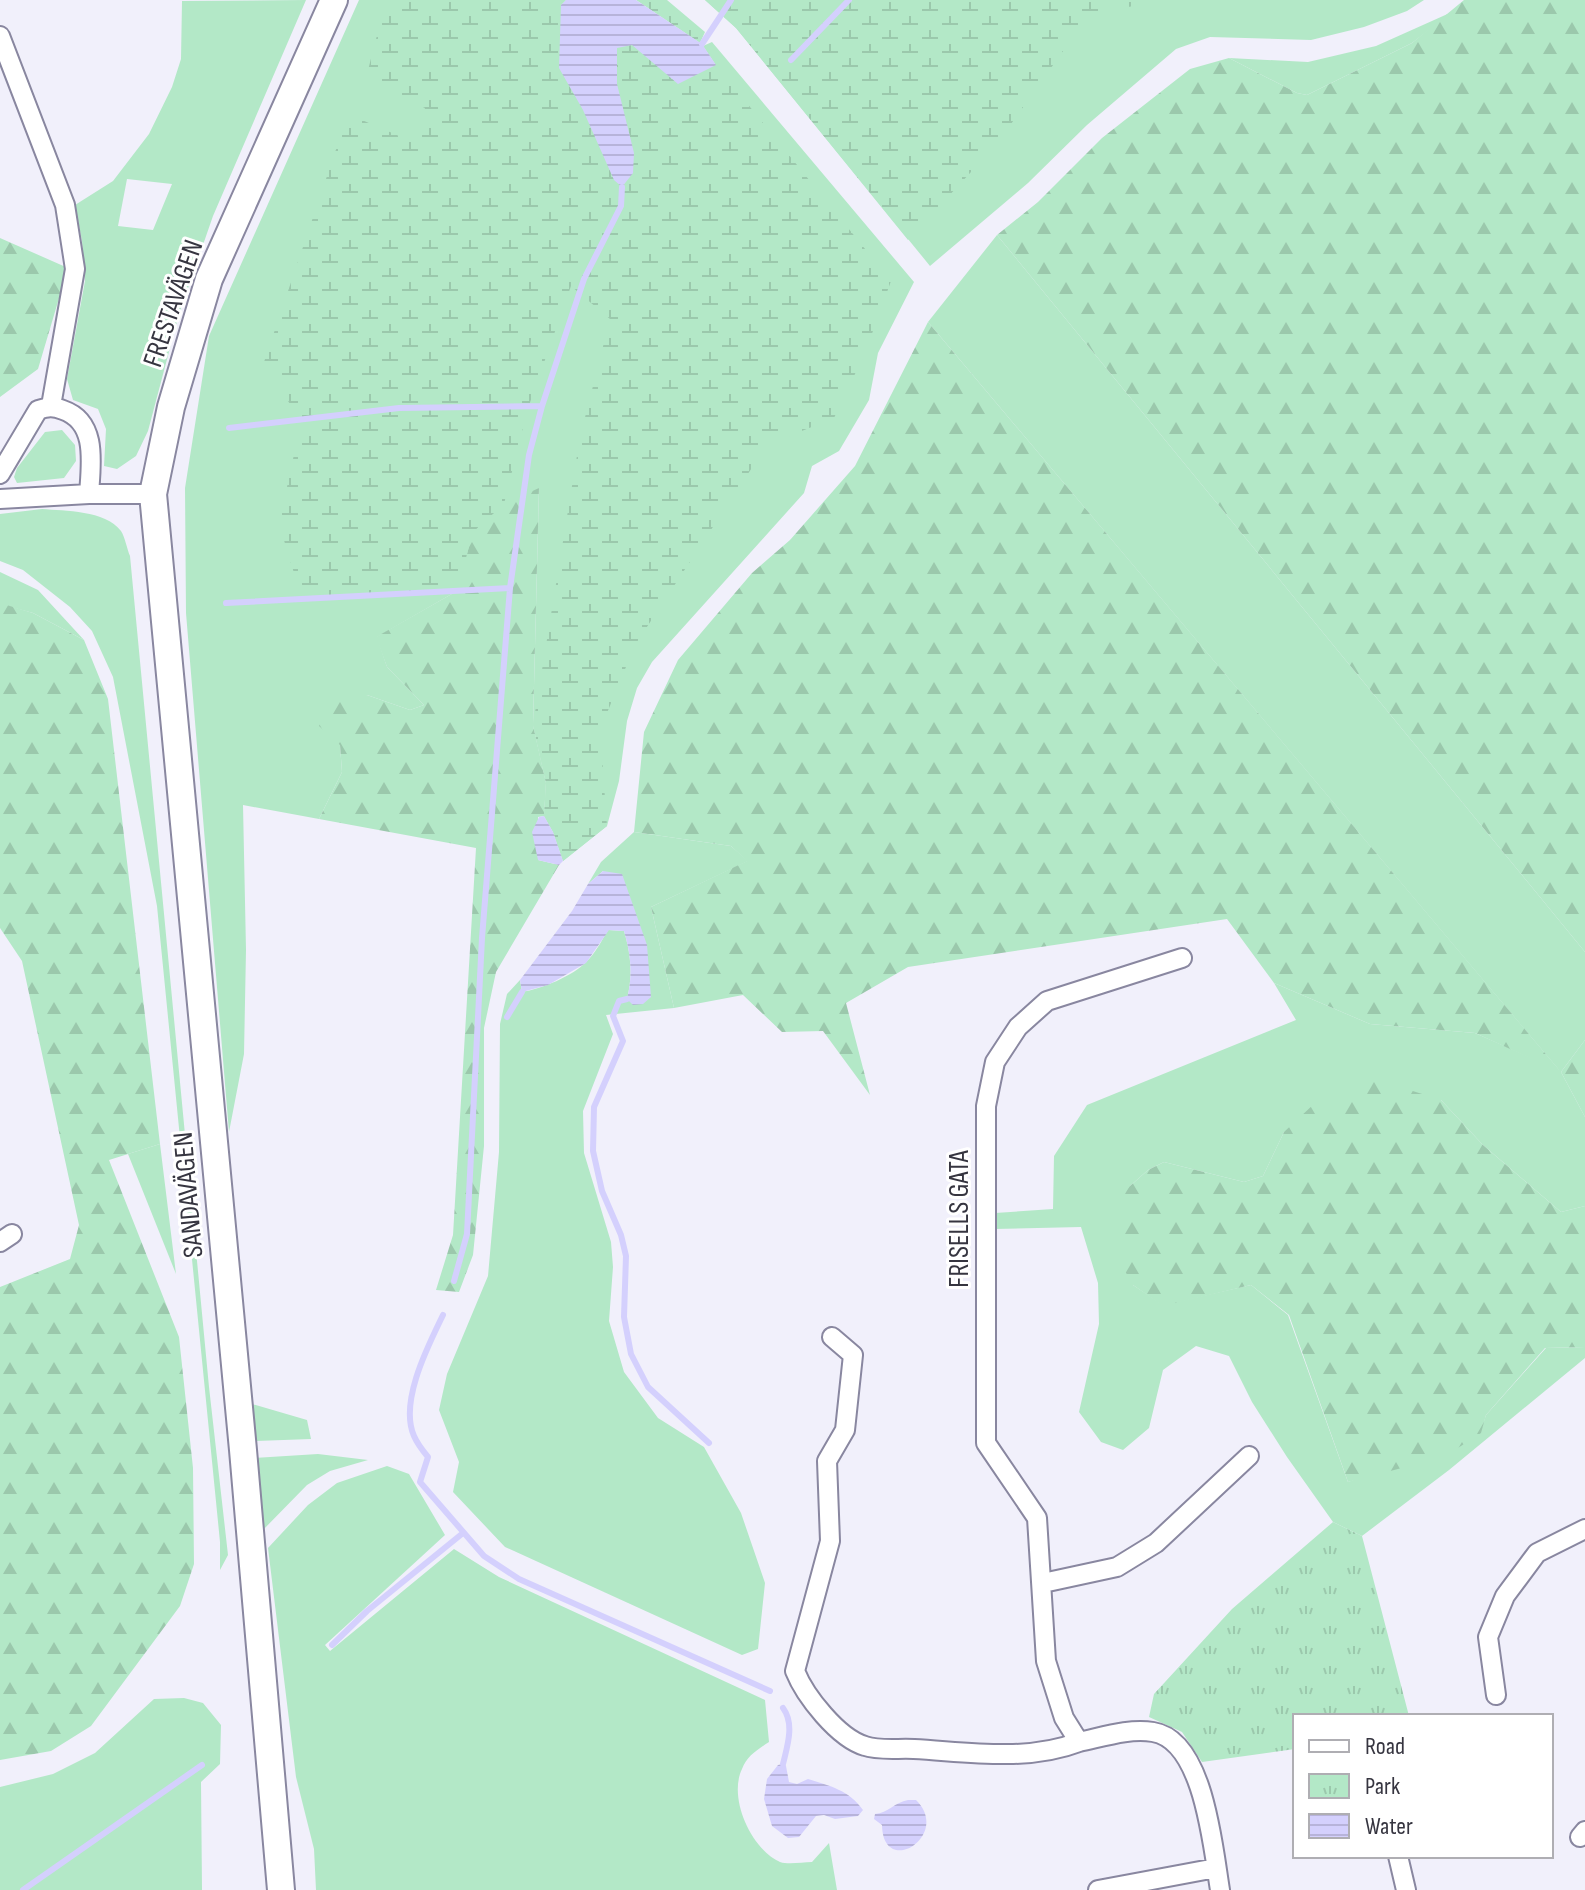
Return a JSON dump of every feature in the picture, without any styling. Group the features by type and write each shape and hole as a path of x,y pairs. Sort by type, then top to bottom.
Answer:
{"street":[{"name":"FRESTAVÄGEN","path":"153,494 171,407 209,279 334,0"},
{"path":"0,36 65,205 75,269 51,406"},
{"path":"0,474 38,410 51,406 72,413 86,426 91,454 89,494"},
{"path":"0,499 153,494"},
{"name":"SANDAVÄGEN","path":"153,494 242,1434 281,1890"},
{"name":"FRISELLS GATA","path":"1079,1742 1064,1718 1046,1661 1037,1518 986,1443 986,1106 995,1062 1018,1027 1047,1001 1182,958"},
{"path":"832,1337 853,1355 845,1430 827,1461 830,1541 795,1671 803,1690 841,1732 865,1746 1025,1755 1056,1751 1079,1742 1130,1731 1156,1732 1182,1747 1198,1777 1220,1890"},
{"path":"1043,1583 1117,1567 1156,1543 1249,1456"},
{"path":"1496,1695 1488,1637 1505,1596 1537,1553 1585,1529"},
{"path":"1398,1858 1406,1890"},
{"path":"1098,1890 1216,1868"}],"green space":[{"path":"306,0 213,216 179,314 148,431 136,456 117,469 104,466 106,429 98,409 73,400 67,379 85,281 75,205 113,181 149,134 172,87 181,59 182,1","holes":["127,179 172,184 153,230 118,226"]},
{"path":"359,0 566,0 561,5 715,64 703,46 712,42 914,282 878,353 869,400 839,451 812,466 804,493 652,662 637,688 627,721 619,781 607,826 563,861 544,816 546,783 533,725 539,488 457,591 377,637 387,667 424,705 410,710 367,695 340,745 342,772 319,819 243,805 246,950 244,1054 229,1132 186,613 185,488 209,336"},
{"path":"386,0 566,0 561,5 559,68 583,110 634,153 617,84 617,48 632,45 678,83 716,65 891,281 865,353 834,418 767,445 635,645 600,730 607,826 563,861 544,816 546,783 533,725 580,437 610,319 571,286 527,411 504,504 473,532 457,591 302,599 279,524 301,422 264,362 348,114 413,142 425,108 365,82"},
{"path":"636,0 667,0 705,32 700,43"},
{"path":"705,0 1424,0 1407,11 1364,27 1311,40 1210,37 1176,49 1087,125 1028,183 930,266 736,28"},
{"path":"705,0 1160,0 1088,16 996,145 908,240 736,28"},
{"path":"1464,0 1585,0 1585,952 997,235 1038,202 1102,138 1190,69 1229,58 1297,93 1307,95 1412,43"},
{"path":"1452,12 1412,43 1307,95 1297,93 1229,58 1308,62 1376,46"},
{"path":"997,235 1585,952 1585,1040 1561,1072 1585,1117 1585,1206 1561,1212 1483,1145 1441,1100 1284,1132 1263,1176 1244,1182 1164,1162 1148,1170 1130,1186 1133,1285 1163,1305 1251,1285 1288,1315 1348,1482 1480,1433 1486,1415 1546,1348 1585,1347 1585,1358 1449,1470 1362,1536 1333,1522 1252,1402 1229,1356 1196,1346 1163,1370 1149,1428 1123,1450 1101,1442 1079,1412 1099,1324 1098,1283 1081,1227 994,1229 995,1213 1053,1209 1054,1156 1087,1105 1296,1020 1274,983 1370,1024 1475,1033 1559,1070 928,322"},
{"path":"0,238 68,268 38,369 0,397"},
{"path":"928,322 1561,1072 1475,1033 1370,1024 1274,983 1227,919 908,967 846,1003 870,1095 823,1031 782,1032 743,995 674,1008 651,907 747,861 731,846 634,832 644,732 678,660 752,573 790,540 855,466"},
{"path":"62,430 75,445 76,461 64,478 17,483 14,477 17,468 45,432"},
{"path":"539,488 533,725 546,783 544,816 538,817 538,860 559,865 496,972 484,1028 484,1146 473,1255 459,1292 436,1290 453,1235 476,848 319,819 342,772 340,745 319,726 331,704 367,695 410,710 424,705 387,667 376,637 457,591 473,532 504,504"},
{"path":"42,509 84,513 105,519 121,531 130,556 209,1387 228,1555 220,1570 220,1542 157,906 113,677 92,631 70,607 23,570 0,561 0,514"},
{"path":"0,572 38,590 84,640 33,613 0,604"},
{"path":"0,603 33,613 84,640 108,699 160,1144 109,1160 179,1337 193,1468 194,1564 180,1606 91,1726 51,1751 0,1760 0,1287 70,1259 79,1225 22,961 0,928"},
{"path":"634,832 731,846 748,861 651,907 674,1008 606,1015 613,1034 583,1111 584,1153 611,1242 613,1267 609,1321 624,1372 658,1418 704,1447 741,1513 765,1583 758,1649 742,1655 505,1547 453,1492 459,1462 439,1410 447,1374 488,1276 499,1152 500,1024 507,994 520,980 522,992 547,985 573,972 592,955 608,930 624,931 630,965 627,999 651,997 603,871 588,884 601,862"},
{"path":"1585,1040 1585,1117 1561,1072"},
{"path":"1375,1079 1441,1100 1483,1145 1561,1212 1585,1206 1585,1347 1545,1348 1486,1415 1481,1433 1444,1457 1348,1482 1289,1315 1251,1285 1163,1306 1133,1285 1121,1264 1114,1235 1119,1200 1148,1170 1164,1162 1244,1182 1263,1176 1284,1132 1315,1103"},
{"path":"160,1144 176,1274 128,1154"},
{"path":"252,1404 307,1420 311,1439 256,1441"},
{"path":"318,1454 368,1460 330,1471 307,1485 262,1531 254,1458"},
{"path":"387,1466 409,1474 445,1535 325,1645 330,1651 454,1549 499,1577 765,1700 769,1742 747,1760 738,1781 740,1808 745,1822 760,1846 780,1862 812,1862 829,1843 837,1890 316,1890 314,1849 296,1777 268,1548 308,1505 337,1483"},
{"path":"1333,1522 1362,1536 1408,1714 1293,1714 1293,1749 1202,1762 1182,1732 1149,1717 1154,1694 1232,1609"},
{"path":"184,1698 203,1703 221,1725 220,1764 201,1782 202,1890 0,1890 0,1787 53,1774 95,1753 154,1699"}],"water":[{"path":"566,0 636,0 702,44 716,65 678,84 632,45 617,48 617,84 634,153 633,173 622,187 614,180 583,110 559,68 561,5"},
{"path":"544,816 563,861 559,865 538,860 532,832 539,817"},
{"path":"603,871 622,874 647,945 651,997 643,1004 633,1005 627,999 631,973 624,931 609,930 586,963 548,985 522,992 520,980 572,911 588,884"},
{"path":"783,1764 789,1782 797,1784 808,1779 831,1787 852,1798 863,1810 858,1816 835,1819 816,1816 799,1837 788,1838 772,1826 764,1799 767,1779 778,1765"},
{"path":"908,1800 916,1800 925,1813 926,1826 913,1846 903,1850 893,1849 885,1841 882,1825 874,1819 875,1814"}],"waterway":[{"path":"702,44 731,0"},
{"path":"791,60 849,0"},
{"path":"454,1281 467,1234 482,938 510,588 529,455 584,279 621,206 622,187"},
{"path":"229,428 399,408 542,406"},
{"path":"226,603 510,588"},
{"path":"507,1017 522,992"},
{"path":"627,999 619,1001 613,1016 623,1041 594,1107 593,1151 602,1191 621,1235 626,1256 624,1317 631,1354 648,1387 709,1443"},
{"path":"443,1315 417,1374 410,1407 414,1436 428,1457 420,1482 484,1556 519,1579 770,1691"},
{"path":"332,1645 367,1611 463,1533"},
{"path":"783,1708 789,1721 783,1764"},
{"path":"23,1890 202,1765"}]}
